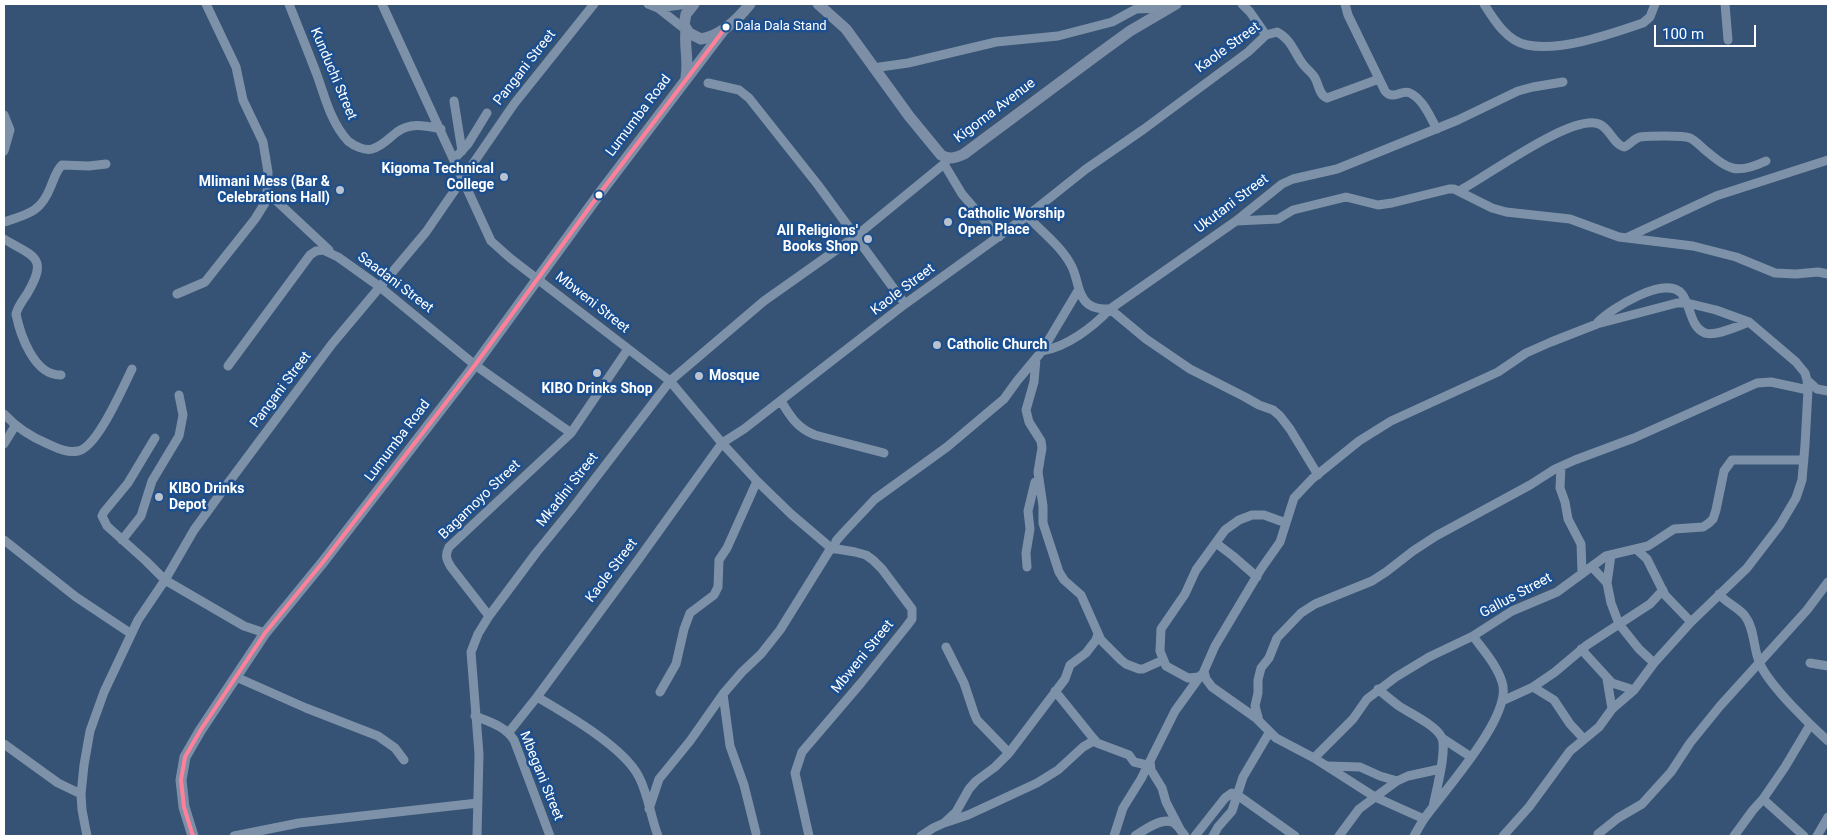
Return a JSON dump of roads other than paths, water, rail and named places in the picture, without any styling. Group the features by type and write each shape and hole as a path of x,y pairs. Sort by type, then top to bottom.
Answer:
{"main road":[{"name":"Lumumba Road","path":"686,79 688,61 684,39 686,30 684,20 689,9 694,4"},
{"path":"686,30 694,37 701,39 711,36 726,27 750,4"},
{"name":"Kigoma Avenue","path":"818,4 846,29 909,116 946,161 964,154 1068,76 1171,6"},
{"name":"Lumumba Road","path":"193,836 184,806 181,780 184,758 236,676 265,633 323,562 475,365 726,27"}],"street":[{"path":"177,294 205,282 255,219 264,203 267,192 268,172 263,142 243,100 236,67 206,4"},
{"name":"Kunduchi Street","path":"289,4 326,103 337,125 348,141 358,147 369,150 380,146 406,127 421,124 441,129"},
{"name":"Mbweni Street","path":"382,4 455,158 462,178 491,241 500,250 670,381 722,443 757,481 798,520 832,548 866,555 873,560 912,609 912,619 802,752 795,773 809,836"},
{"name":"Pangani Street","path":"87,836 82,810 82,794 84,766 90,731 104,692 130,633 165,580 194,530 223,490 332,344 426,232 514,104 594,4"},
{"path":"648,4 658,8 686,30"},
{"path":"658,8 688,4"},
{"path":"1242,4 1266,35"},
{"path":"1345,4 1348,15 1388,95 1392,96 1407,92 1416,98 1427,111 1437,129"},
{"path":"1484,4 1494,20 1508,36 1526,45 1546,46 1572,44 1643,23 1650,17 1655,4"},
{"path":"1725,4 1728,40"},
{"path":"873,68 908,63 996,42 1058,36 1112,22 1136,9 1171,6"},
{"name":"Kaole Street","path":"509,732 722,443 781,401 905,304 1027,216 1086,169 1144,129 1248,52 1266,35 1278,32 1290,43 1302,63 1314,75 1323,97 1327,98 1379,79"},
{"name":"Ukutani Street","path":"1040,355 1059,346 1100,319 1110,309 1236,221 1282,184 1293,179 1337,170 1437,129 1506,96 1533,87 1563,82"},
{"path":"708,83 739,90 750,98 856,236 905,304"},
{"path":"454,100 462,151"},
{"path":"455,158 475,135 487,113"},
{"path":"4,114 10,130 4,151"},
{"path":"1459,191 1493,169 1557,133 1578,124 1590,122 1599,123 1605,127 1618,143 1624,147 1638,138 1677,135 1691,138 1717,161 1733,169 1746,169 1766,161"},
{"path":"1628,238 1708,200 1828,160"},
{"path":"670,381 764,301 856,236 946,161 962,194 999,236"},
{"path":"4,222 39,208 47,197 56,173 62,165 89,166 106,164"},
{"path":"1236,221 1278,219 1293,210 1346,197 1378,205 1449,189 1459,191 1492,208 1524,215 1570,219 1611,235 1693,246 1736,257 1775,273 1796,274 1814,272 1828,274"},
{"path":"267,192 338,257"},
{"path":"1027,216 1071,265 1079,289 1088,304 1096,308 1110,309 1146,338 1190,369 1259,405 1273,410 1290,428 1318,474"},
{"path":"4,240 31,255 36,261 38,268 38,275 16,314 25,345 48,372 61,374"},
{"name":"Saadani Street","path":"228,366 310,255 316,251 323,250 338,257 380,287 475,365 571,433"},
{"path":"1597,324 1610,311 1658,289 1668,287 1676,289 1681,294 1687,303 1695,326 1705,333 1712,334 1749,322"},
{"path":"649,809 659,779 690,741 723,694 761,654 780,630 843,533 875,499 947,447 999,403 1040,355 1079,289"},
{"path":"1114,836 1123,808 1141,779 1176,711 1202,674 1215,646 1280,542 1294,498 1318,474 1359,441 1391,421 1498,372 1526,353 1544,345 1597,324 1676,303 1687,303 1716,310 1749,322 1796,362 1807,380 1817,389 1828,391"},
{"name":"Bagamoyo Street","path":"489,616 446,560 446,552 449,547 571,433 628,349"},
{"path":"1027,567 1026,553 1030,522 1028,511 1042,448 1041,441 1029,422 1026,410 1040,355"},
{"path":"4,414 15,426 32,437 63,450 80,451 93,441 132,369"},
{"path":"1508,835 1570,751 1598,727 1612,709 1634,690 1654,663 1719,594 1747,568 1780,525 1796,498 1802,480 1807,380"},
{"name":"Mkadini Street","path":"489,616 670,381"},
{"path":"1259,721 1255,706 1261,668 1269,658 1277,638 1301,613 1315,604 1372,580 1436,536 1575,460 1634,438 1757,383 1771,382 1808,390"},
{"path":"122,540 141,516 152,481 179,436 182,416 179,395"},
{"path":"781,401 797,426 805,431 884,453"},
{"path":"4,444 15,426"},
{"path":"155,438 128,484 108,506 102,516 107,526 165,580 244,626 265,633"},
{"name":"Gallus Street","path":"1314,758 1353,719 1367,699 1378,689 1429,658 1473,636 1512,611 1557,592 1606,556 1636,549 1658,540 1674,529 1704,526 1713,519 1721,493 1724,471 1732,460 1804,460"},
{"path":"1561,467 1560,488 1568,519 1581,544 1582,572"},
{"path":"1038,472 1043,506 1043,523 1059,572 1064,580 1081,595 1104,645 1120,660 1134,667 1143,669 1163,660"},
{"path":"660,692 676,664 684,629 690,613 714,595 718,587 719,560 727,548 757,481"},
{"path":"1202,674 1188,678 1166,666 1160,651 1161,629 1185,594 1196,570 1226,530 1239,520 1252,515 1264,515 1286,523"},
{"path":"4,540 76,597 130,633"},
{"path":"1216,543 1257,576"},
{"path":"1636,549 1647,558 1669,600 1692,622"},
{"path":"1611,555 1608,583 1611,603 1619,624 1639,649 1654,663"},
{"path":"1592,567 1608,583"},
{"path":"1598,836 1628,810 1642,804 1671,772 1690,743 1720,706 1806,610 1828,582"},
{"path":"1502,702 1533,687 1556,672 1581,649 1650,604 1663,590"},
{"path":"1719,594 1745,616 1751,627 1759,662 1763,670 1810,725 1828,741"},
{"path":"477,836 479,754 471,652 478,634 489,616"},
{"path":"922,836 956,812 969,789 976,781 1009,754 1065,679 1070,665 1086,653 1098,634"},
{"path":"1414,836 1424,819 1491,728 1502,702 1504,690 1502,682 1473,636"},
{"path":"946,648 964,683 977,720 1009,754"},
{"path":"1581,649 1612,683 1634,690"},
{"path":"1810,663 1828,667"},
{"path":"1202,674 1212,686 1259,721 1269,733 1314,758 1375,797 1424,819"},
{"path":"236,676 306,708 378,736 395,748 404,760"},
{"path":"1607,679 1612,709"},
{"path":"1533,687 1554,700 1570,724 1583,738"},
{"path":"1378,689 1398,706 1471,757"},
{"path":"1055,691 1100,744 1130,756 1134,762 1149,763"},
{"path":"723,694 730,746 744,785 756,833"},
{"path":"536,697 563,712 629,762 640,777 658,836"},
{"name":"Mbegani Street","path":"476,716 498,725 509,732 514,740 550,836"},
{"path":"1734,836 1753,810 1764,799 1810,725"},
{"path":"1214,836 1218,827 1232,811 1243,777 1269,733"},
{"path":"1432,809 1440,769 1442,738"},
{"path":"944,822 968,815 1037,783 1058,770 1083,747 1095,740"},
{"path":"4,744 58,783 82,794"},
{"path":"1149,763 1162,788 1166,802 1183,834"},
{"path":"1327,766 1360,767 1380,776 1397,780"},
{"path":"1338,836 1359,809 1397,780 1440,769"},
{"path":"1195,836 1225,798 1232,793 1295,836"},
{"path":"1764,799 1804,836"},
{"path":"234,836 299,823 478,803"},
{"path":"1817,836 1828,816"},
{"path":"1135,836 1151,826 1165,822 1175,824 1183,834"}],"place":[{"name":"Dala Dala Stand","path":"726,27"},
{"name":"Kigoma Technical College","path":"504,177"},
{"name":"Mlimani Mess (Bar & Celebrations Hall)","path":"340,190"},
{"name":"Catholic Worship Open Place","path":"948,222"},
{"name":"All Religions' Books Shop","path":"868,239"},
{"name":"Catholic Church","path":"937,345"},
{"name":"KIBO Drinks Shop","path":"597,373"},
{"name":"Mosque","path":"699,376"},
{"name":"KIBO Drinks Depot","path":"159,497"}]}
